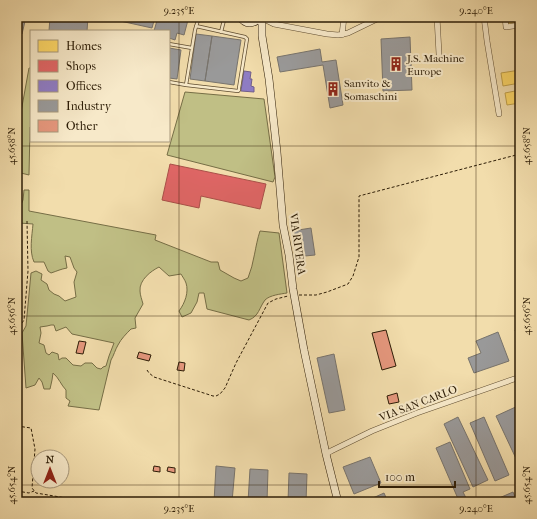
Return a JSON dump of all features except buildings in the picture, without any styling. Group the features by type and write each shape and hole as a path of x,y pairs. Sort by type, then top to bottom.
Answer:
{"street":[{"path":"232,17 241,18 262,34 267,26 274,24"},
{"path":"250,24 257,21 260,17 274,24 327,34 342,35 381,17"},
{"name":"VIA RIVERA","path":"260,17 278,152 283,226 289,255 294,295 326,454 338,502"},
{"path":"342,35 344,17"},
{"path":"436,17 439,54"},
{"path":"484,17 499,114"},
{"path":"505,17 506,26 520,24"},
{"name":"VIA SAN CARLO","path":"326,454 372,431 417,413 520,377"}],"lane":[{"path":"186,85 196,26 199,17"},
{"path":"221,32 224,20 223,17"},
{"path":"170,82 239,90 247,40 246,37 196,26"},
{"path":"170,44 192,48"}],"path":[{"path":"147,370 149,374 154,377 213,396 220,394 225,388 236,363 268,303 276,299 294,295 316,295 348,284 353,276 359,257 359,196 520,154"},
{"path":"17,323 22,323 24,320 28,272 27,221"},
{"path":"17,426 31,428 34,449 32,488 36,493 90,502"},
{"path":"17,491 29,493 35,490"}],"shaded area":[{"path":"30,68 29,175 17,172 17,123 19,123"},
{"path":"185,92 264,99 275,177 273,182 167,155"},
{"path":"24,190 29,190 29,211 156,235 155,240 211,262 218,262 220,270 241,281 248,278 260,231 279,233 287,293 267,298 257,314 249,320 207,309 204,293 199,293 197,302 191,313 182,317 179,311 186,297 186,282 181,274 169,276 159,267 149,273 141,283 140,293 143,304 135,318 136,328 131,329 127,333 116,349 111,360 99,410 68,406 70,401 66,398 66,390 53,373 50,389 44,389 39,378 35,385 26,388 22,333 26,326 31,273 36,271 42,274 41,280 47,284 49,290 65,301 76,297 74,282 77,272 70,257 65,256 67,268 51,273 48,271 44,262 34,262 31,248 33,224 19,223 19,209 23,200","holes":["54,325 56,331 66,327 72,334 114,343 106,366 101,369 97,368 92,363 85,363 81,366 73,365 66,358 59,360 58,354 52,352 49,355 46,353 44,345 39,343 41,333 40,327"]}],"place":[{"name":"J.S. Machine Europe","path":"396,64"},
{"name":"Sanvito & Somaschini","path":"333,89"}]}
